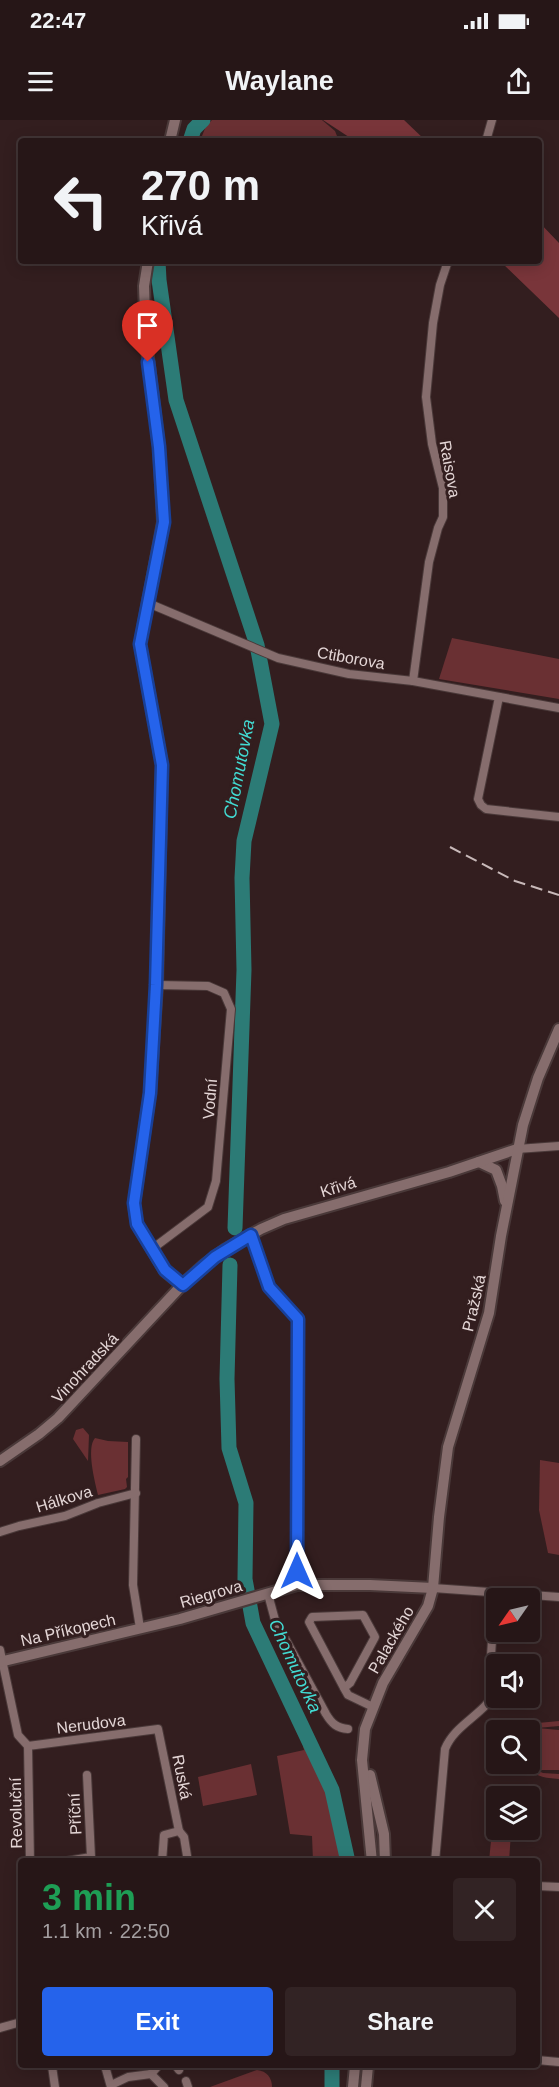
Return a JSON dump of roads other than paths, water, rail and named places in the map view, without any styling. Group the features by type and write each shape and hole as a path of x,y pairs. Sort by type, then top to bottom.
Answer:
{"street":[{"path":"171,138 175,120"},
{"path":"487,138 492,120"},
{"path":"148,264 144,286 146,341 159,447 164,522 140,644 162,765 156,985 150,1093 134,1203 137,1224 165,1270 183,1285"},
{"name":"Raisova","path":"413,681 429,562 443,517 443,488 432,444 426,397 433,323 440,285 447,264"},
{"name":"Ctiborova","path":"148,603 278,657 349,674 413,681 559,708"},
{"path":"499,697 478,799 486,809 559,817"},
{"name":"Vodní","path":"153,1249 208,1207 216,1181 231,1009 225,993 208,986 156,985"},
{"name":"Pražská","path":"433,1588 438,1517 448,1447 489,1313 517,1149 538,1078 559,1029"},
{"path":"517,1149 559,1146"},
{"name":"Křivá","path":"183,1285 219,1255 251,1235 284,1219 517,1149"},
{"path":"479,1162 496,1170 506,1207"},
{"path":"251,1235 269,1287 298,1319 297,1585"},
{"name":"Vinohradská","path":"0,1461 58,1418 183,1285"},
{"path":"136,1438 133,1585 140,1628"},
{"name":"Hálkova","path":"0,1533 19,1526 65,1516 98,1503 136,1493"},
{"name":"Riegrova","path":"140,1628 297,1585 433,1588"},
{"path":"433,1588 486,1591"},
{"name":"Palackého","path":"372,1858 363,1760 365,1729 383,1683 428,1606 433,1588"},
{"path":"262,1595 326,1714 334,1725 348,1729"},
{"path":"540,1596 559,1597"},
{"name":"Palackého","path":"344,1688 350,1683 375,1637 363,1615 312,1617 309,1622 344,1688 348,1695 373,1707"},
{"name":"Na Příkopech","path":"1,1659 140,1628"},
{"name":"Revoluční","path":"1,1659 18,1735 28,1746 30,1858"},
{"path":"435,1858 446,1749 450,1738 486,1706"},
{"name":"Nerudova","path":"28,1746 158,1729"},
{"name":"Ruská","path":"158,1729 179,1831 184,1837 187,1858"},
{"name":"Palackého","path":"364,1746 384,1834 386,1858"},
{"name":"Příční","path":"85,1858 91,1857 87,1775"},
{"path":"162,1858 164,1835 179,1831"},
{"path":"540,1886 559,1887"},
{"path":"0,2028 18,2023"},
{"path":"540,2060 559,2062"},
{"path":"51,2068 55,2087"},
{"path":"106,2068 111,2086 128,2077 151,2074 156,2068"},
{"path":"353,2087 355,2068"},
{"path":"366,2087 368,2068"},
{"path":"151,2074 164,2087"}],"waterway":[{"name":"Chomutovka","path":"191,138 194,129 203,120"},
{"name":"Chomutovka","path":"158,264 176,400 257,645 272,724 244,841 242,878 244,970 235,1228"},
{"name":"Chomutovka","path":"230,1265 227,1379 229,1448 246,1503 245,1579 253,1623 332,1790 347,1858"},
{"name":"Chomutovka","path":"332,2068 332,2087"}],"railway":[{"path":"450,847 515,881 559,895"}]}
